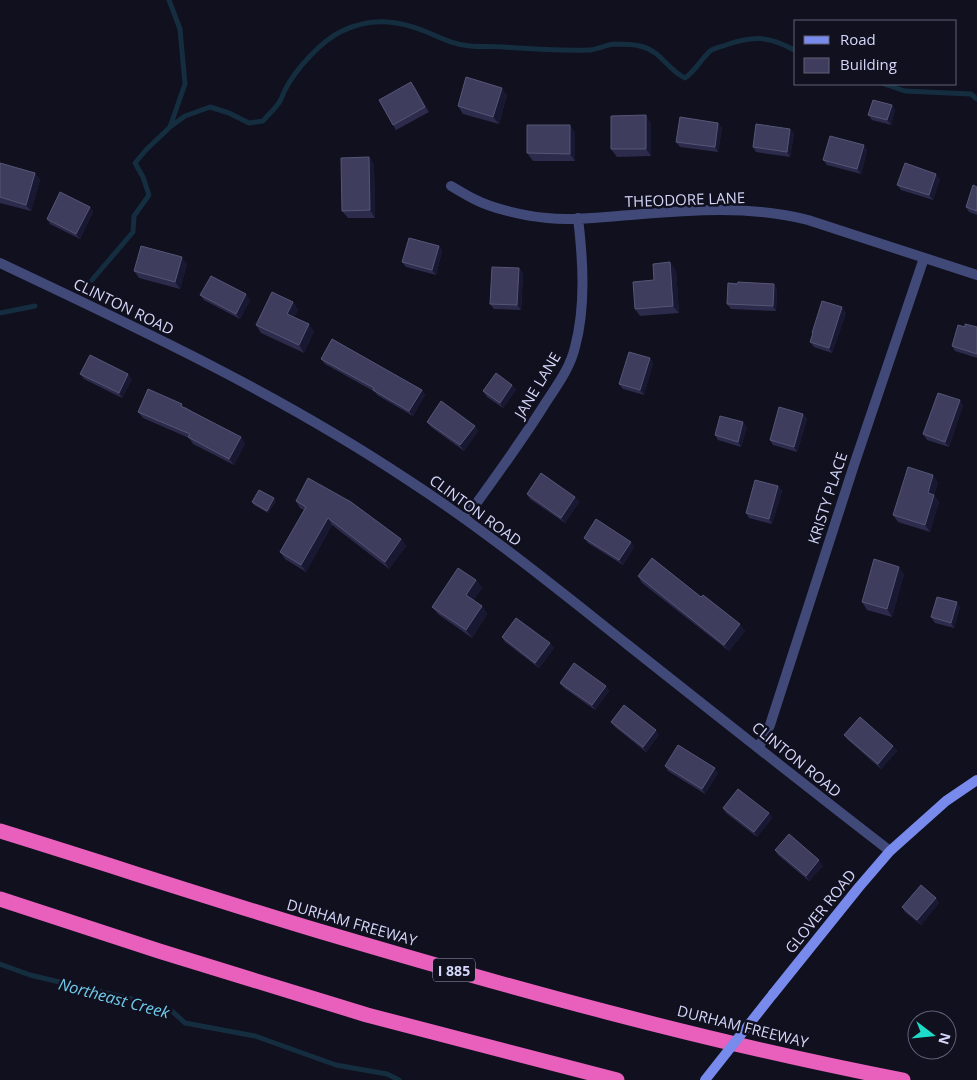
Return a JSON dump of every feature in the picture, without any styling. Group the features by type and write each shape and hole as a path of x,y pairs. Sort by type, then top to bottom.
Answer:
{"highway":[{"name":"DURHAM FREEWAY","path":"0,831 317,930 454,970 732,1042 842,1068 903,1080"},
{"path":"0,899 159,951 366,1015 617,1080"}],"street":[{"name":"THEODORE LANE","path":"451,186 474,200 508,210 548,218 578,218 698,210 742,210 789,215 977,276"},
{"name":"JANE LANE","path":"465,519 532,425 557,386 572,355 581,312 581,242 578,218"},
{"name":"KRISTY PLACE","path":"759,747 770,725 854,465 924,258"},
{"name":"CLINTON ROAD","path":"0,264 149,334 273,398 330,430 409,480 526,564 890,851"},
{"name":"GLOVER ROAD","path":"705,1080 890,851 946,801 977,780"}],"building":[{"path":"466,77 502,88 493,117 458,106"},
{"path":"411,82 425,107 393,125 379,100"},
{"path":"873,100 892,105 887,120 868,115"},
{"path":"646,115 646,149 611,149 611,116"},
{"path":"680,117 718,123 715,147 676,142"},
{"path":"756,124 790,129 787,152 753,147"},
{"path":"527,125 570,125 570,154 527,153"},
{"path":"830,136 864,145 857,169 823,160"},
{"path":"369,157 370,210 342,211 341,158"},
{"path":"0,163 35,173 26,205 0,197"},
{"path":"905,163 936,174 929,195 897,185"},
{"path":"973,185 977,187 977,211 966,207"},
{"path":"60,192 90,207 76,234 47,219"},
{"path":"409,238 439,246 432,270 402,262"},
{"path":"141,246 182,257 175,282 134,271"},
{"path":"670,262 673,306 635,309 633,282 654,280 653,264"},
{"path":"492,267 519,268 517,305 490,304"},
{"path":"211,276 246,294 236,314 200,295"},
{"path":"738,282 774,284 773,306 727,304 728,283 737,284"},
{"path":"272,292 293,302 287,314 309,324 299,345 256,325"},
{"path":"822,301 842,307 829,348 810,342"},
{"path":"965,324 977,327 977,354 952,346 958,325 965,327"},
{"path":"332,339 422,390 409,411 373,390 374,388 321,359"},
{"path":"629,352 650,358 640,390 619,384"},
{"path":"90,355 128,374 119,393 80,374"},
{"path":"496,373 512,385 500,403 483,391"},
{"path":"148,389 182,404 181,406 241,437 229,459 188,437 190,434 138,412"},
{"path":"938,393 960,400 945,442 923,434"},
{"path":"441,401 475,426 460,445 427,422"},
{"path":"779,407 803,414 794,447 770,440"},
{"path":"720,416 743,422 738,442 715,435"},
{"path":"908,467 933,475 928,493 934,495 925,525 893,515"},
{"path":"541,473 575,497 561,518 527,494"},
{"path":"308,478 351,502 401,539 385,562 328,518 301,565 280,552 306,507 296,501"},
{"path":"755,480 778,486 769,519 746,513"},
{"path":"259,490 274,498 267,511 252,502"},
{"path":"596,519 631,542 619,560 584,538"},
{"path":"652,558 701,597 703,595 740,624 724,645 638,576"},
{"path":"874,559 899,567 887,609 862,602"},
{"path":"458,568 476,580 466,595 482,606 466,630 432,607"},
{"path":"937,597 957,602 951,623 931,617"},
{"path":"516,618 550,643 535,663 502,637"},
{"path":"574,663 606,686 592,705 560,683"},
{"path":"624,705 656,730 643,747 611,722"},
{"path":"860,717 893,746 878,764 844,735"},
{"path":"678,745 715,768 702,789 665,766"},
{"path":"738,789 769,813 754,832 723,808"},
{"path":"789,834 819,860 806,876 775,850"},
{"path":"921,885 936,898 917,920 902,907"}],"waterway":[{"path":"169,0 180,29 185,84 170,127"},
{"path":"92,280 133,232 134,216 149,195 143,177 135,163 146,150 170,127 185,116 210,107 229,113 249,123 263,121 278,104 289,82 309,57 334,36 353,27 374,22 395,23 416,28 453,43 474,46 546,50 591,50 614,44 637,45 654,52 673,70 685,78 711,51 736,42 754,39 770,40 794,50"},
{"path":"887,85 905,91 971,94 977,99"},
{"path":"0,313 35,306"},
{"name":"Northeast Creek","path":"0,964 30,975 140,1001 153,1008 172,1011 185,1023 255,1036 336,1065 387,1074 399,1080"}]}
